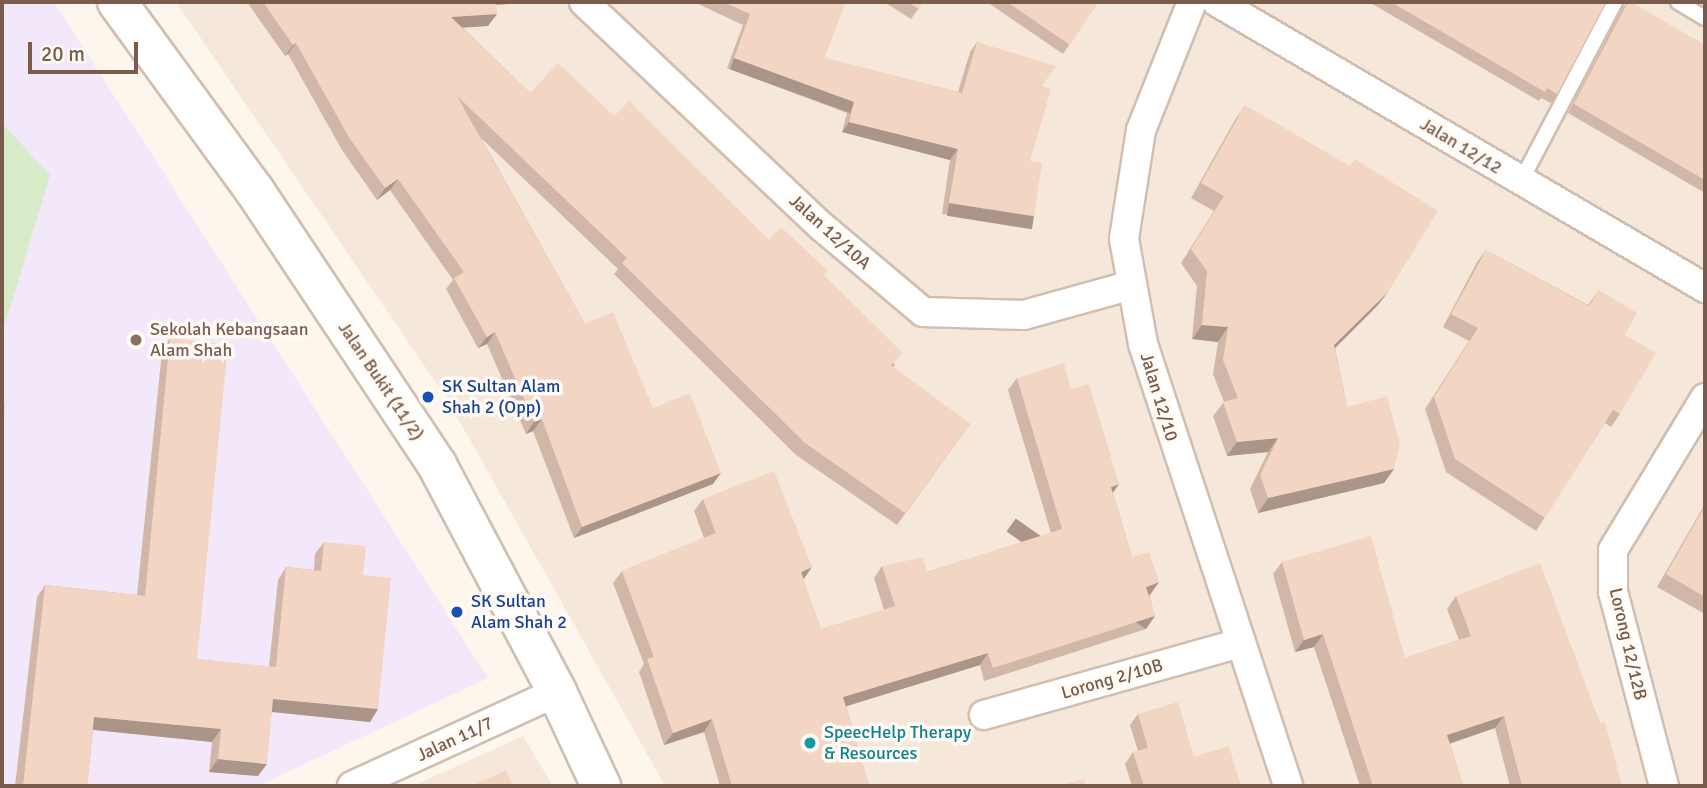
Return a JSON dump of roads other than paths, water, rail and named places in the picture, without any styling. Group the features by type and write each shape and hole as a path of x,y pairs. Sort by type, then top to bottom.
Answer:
{"street":[{"name":"Jalan Bukit (11/2)","path":"117,2 255,191 437,465 557,692 601,786"},
{"name":"Jalan 12/10A","path":"584,2 821,226 923,312 1024,315 1132,285"},
{"name":"Jalan 12/10","path":"1192,2 1141,130 1124,239 1147,356 1288,786"},
{"name":"Jalan 12/12","path":"1235,6 1521,181 1705,288"},
{"name":"Lorong 12/12B","path":"1664,786 1613,592 1613,550 1705,398"},
{"name":"Lorong 2/10B","path":"984,715 1241,643"},
{"name":"Jalan 11/7","path":"352,786 557,692"}],"lane":[{"path":"1521,181 1615,2"},
{"path":"1678,2 1705,18"}],"place":[{"name":"Sekolah Kebangsaan Alam Shah","path":"136,340"},
{"name":"SK Sultan Alam Shah 2 (Opp)","path":"428,397"},
{"name":"SK Sultan Alam Shah 2","path":"457,612"},
{"name":"SpeecHelp Therapy & Resources","path":"810,743"}]}
